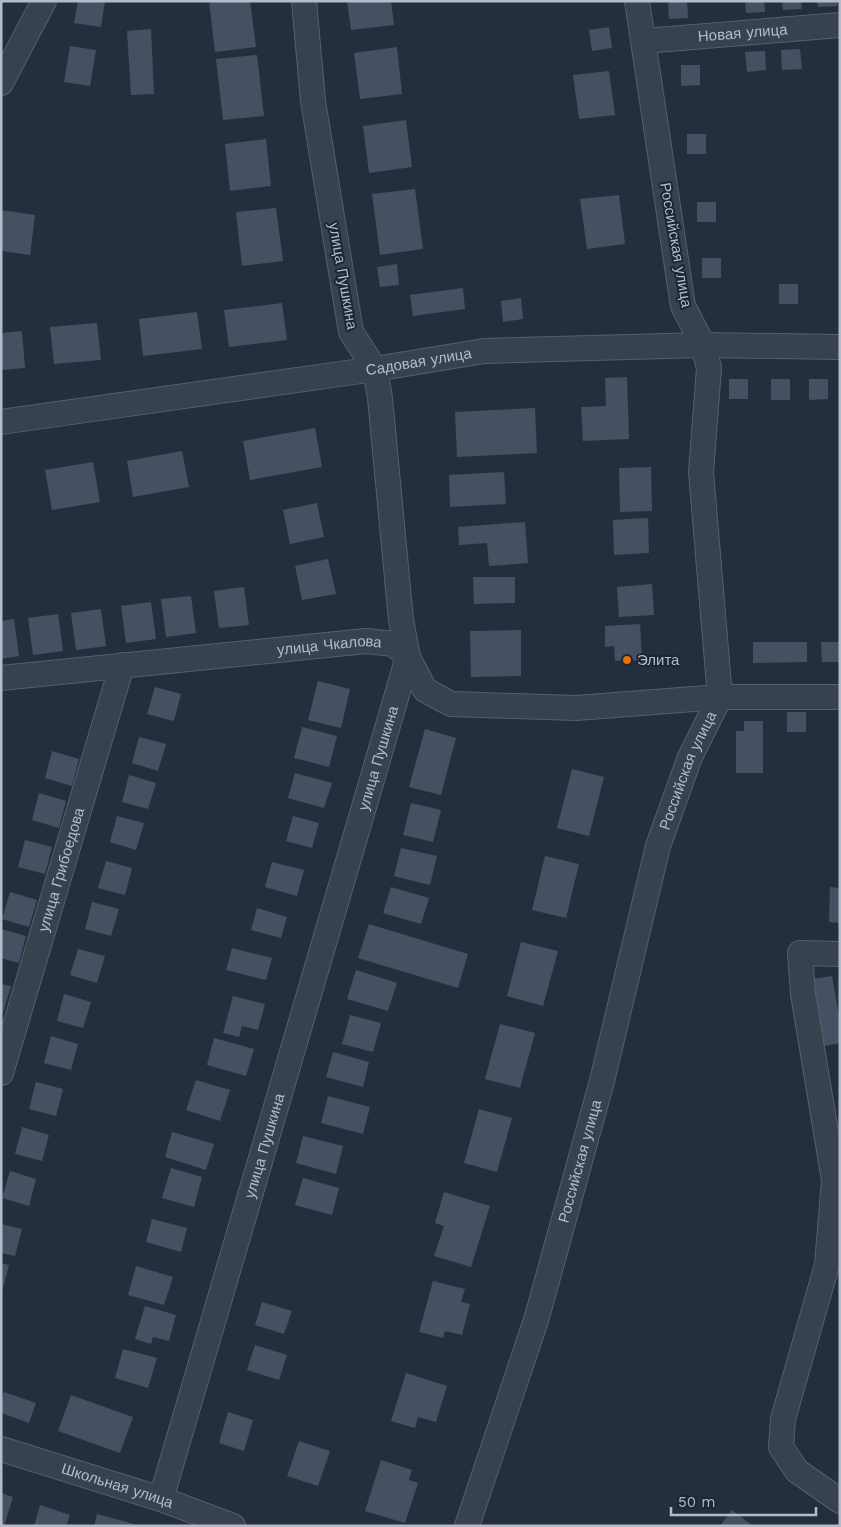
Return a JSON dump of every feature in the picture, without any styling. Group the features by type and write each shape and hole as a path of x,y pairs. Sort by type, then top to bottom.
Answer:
{"street":[{"path":"1,83 44,1"},
{"name":"улица Пушкина","path":"160,1500 408,658 401,620 380,398 375,369 351,332 313,101 304,1"},
{"name":"Российская улица","path":"467,1526 537,1317 602,1081 658,846 690,757 720,697 701,472 709,368 703,345 683,306 637,1"},
{"name":"Новая улица","path":"644,41 840,25"},
{"name":"Садовая улица","path":"1,422 484,352 703,345 840,346"},
{"name":"улица Чкалова","path":"1,678 366,641 394,644 408,658 425,690 451,704 576,708 720,697 840,697"},
{"name":"улица Грибоедова","path":"1,1073 122,665"},
{"path":"840,954 800,953 803,994 834,1180 827,1265 783,1419 781,1447 797,1472 840,1500"},
{"name":"Школьная улица","path":"1,1449 160,1500 233,1526"}],"building":[{"path":"78,1 105,1 101,27 74,23"},
{"path":"209,1 250,1 256,47 215,52"},
{"path":"347,1 391,1 394,25 351,30"},
{"path":"668,1 687,1 688,18 669,19"},
{"path":"745,1 764,1 765,12 746,13"},
{"path":"782,1 801,1 802,9 783,10"},
{"path":"817,1 837,1 837,6 818,7"},
{"path":"609,27 612,48 592,51 589,30"},
{"path":"151,29 154,94 131,95 127,31"},
{"path":"70,46 96,50 90,86 64,82"},
{"path":"397,47 402,94 360,99 354,53"},
{"path":"800,49 802,69 782,70 781,50"},
{"path":"765,51 766,70 747,72 745,52"},
{"path":"257,55 264,116 223,120 216,59"},
{"path":"681,65 700,65 700,85 681,86"},
{"path":"609,71 615,115 579,119 573,75"},
{"path":"406,120 412,167 369,173 363,126"},
{"path":"687,134 706,134 706,154 687,154"},
{"path":"266,139 271,186 230,191 225,144"},
{"path":"415,189 423,249 380,255 372,194"},
{"path":"619,195 625,244 587,249 580,199"},
{"path":"697,202 716,202 716,222 697,222"},
{"path":"276,208 283,261 242,266 236,212"},
{"path":"1,210 35,215 30,255 1,251"},
{"path":"702,258 721,258 721,278 702,278"},
{"path":"397,264 399,285 380,287 377,267"},
{"path":"779,284 798,284 798,304 779,304"},
{"path":"463,288 465,309 413,316 410,295"},
{"path":"521,298 523,319 503,322 501,301"},
{"path":"282,303 287,340 229,347 224,310"},
{"path":"197,312 202,349 143,356 139,319"},
{"path":"97,323 101,360 54,364 50,327"},
{"path":"22,331 25,368 1,370 1,333"},
{"path":"627,377 629,439 583,441 581,407 606,406 605,378"},
{"path":"729,379 748,379 748,399 729,399"},
{"path":"771,379 790,379 790,400 771,400"},
{"path":"809,379 828,379 828,399 809,400"},
{"path":"535,408 537,453 457,457 455,412"},
{"path":"315,428 322,467 250,480 243,441"},
{"path":"182,451 189,487 133,497 127,461"},
{"path":"93,462 100,502 52,510 45,470"},
{"path":"651,467 652,511 620,512 619,468"},
{"path":"504,472 506,504 450,507 449,475"},
{"path":"317,503 324,537 290,544 283,510"},
{"path":"648,518 649,553 614,555 613,520"},
{"path":"525,522 528,563 489,566 487,543 459,545 458,527"},
{"path":"328,559 336,594 302,600 295,566"},
{"path":"473,577 515,577 515,603 474,604"},
{"path":"652,584 654,615 619,617 617,587"},
{"path":"244,587 249,625 219,628 214,591"},
{"path":"191,596 196,633 166,637 161,599"},
{"path":"151,602 156,639 126,643 121,606"},
{"path":"101,609 106,646 76,650 71,613"},
{"path":"58,614 63,651 33,655 28,618"},
{"path":"14,619 19,656 1,659 1,621"},
{"path":"640,624 642,660 615,661 614,646 605,647 605,626"},
{"path":"521,630 521,676 471,677 470,631"},
{"path":"753,642 807,642 807,662 753,663"},
{"path":"821,642 840,642 840,662 822,662"},
{"path":"318,681 350,689 341,728 308,720"},
{"path":"155,687 181,694 174,721 147,714"},
{"path":"787,712 806,712 806,732 787,732"},
{"path":"744,721 763,721 763,773 736,773 736,731 744,731"},
{"path":"302,727 337,736 329,767 294,758"},
{"path":"425,729 456,738 441,795 409,787"},
{"path":"139,737 166,744 158,771 132,763"},
{"path":"52,751 79,759 72,786 45,778"},
{"path":"572,769 604,777 589,836 557,828"},
{"path":"295,773 332,783 324,808 288,798"},
{"path":"129,775 156,783 148,809 122,802"},
{"path":"39,793 66,801 59,828 32,820"},
{"path":"411,803 441,810 433,842 403,835"},
{"path":"117,816 144,823 136,850 110,842"},
{"path":"293,816 319,823 312,848 286,841"},
{"path":"25,840 52,847 45,874 18,867"},
{"path":"401,848 437,856 430,885 394,876"},
{"path":"545,856 579,864 566,918 532,910"},
{"path":"106,861 132,868 125,895 98,888"},
{"path":"272,862 304,870 297,896 265,887"},
{"path":"391,887 429,898 421,924 383,913"},
{"path":"830,887 840,888 840,923 829,922"},
{"path":"10,892 37,900 29,927 2,919"},
{"path":"92,902 119,909 111,936 85,929"},
{"path":"257,908 287,917 281,938 251,930"},
{"path":"369,924 468,954 458,988 358,958"},
{"path":"1,929 26,936 19,963 1,958"},
{"path":"521,942 558,951 543,1006 507,996"},
{"path":"232,948 272,958 266,980 226,970"},
{"path":"78,949 105,956 97,983 70,975"},
{"path":"356,970 397,983 388,1011 347,999"},
{"path":"832,976 840,1021 840,1043 824,1046 812,979"},
{"path":"1,984 11,986 3,1013 1,1013"},
{"path":"64,994 91,1002 83,1028 57,1021"},
{"path":"233,996 265,1004 258,1030 242,1026 239,1037 223,1033"},
{"path":"350,1015 381,1023 373,1052 342,1044"},
{"path":"500,1024 535,1033 520,1088 485,1079"},
{"path":"51,1036 78,1044 71,1070 44,1063"},
{"path":"214,1038 254,1049 246,1076 207,1065"},
{"path":"333,1052 369,1062 363,1087 326,1077"},
{"path":"196,1080 230,1090 220,1121 186,1110"},
{"path":"36,1082 63,1089 56,1116 29,1109"},
{"path":"328,1096 370,1107 363,1134 321,1123"},
{"path":"479,1109 512,1118 497,1172 464,1163"},
{"path":"22,1127 49,1135 42,1161 15,1154"},
{"path":"172,1132 214,1144 206,1170 165,1157"},
{"path":"303,1136 343,1146 336,1174 296,1163"},
{"path":"171,1168 202,1177 194,1207 162,1198"},
{"path":"10,1171 36,1179 29,1206 2,1198"},
{"path":"303,1178 339,1188 332,1215 295,1205"},
{"path":"444,1192 490,1206 471,1267 434,1256 444,1226 435,1223"},
{"path":"152,1219 187,1228 181,1252 146,1242"},
{"path":"1,1224 22,1229 15,1256 1,1253"},
{"path":"1,1263 9,1265 2,1292 1,1292"},
{"path":"136,1266 173,1277 164,1305 128,1295"},
{"path":"433,1281 465,1289 461,1302 470,1304 462,1335 445,1331 443,1338 419,1332"},
{"path":"262,1302 292,1311 284,1334 255,1325"},
{"path":"145,1306 176,1315 169,1341 153,1337 151,1344 135,1339"},
{"path":"255,1345 287,1355 279,1380 247,1370"},
{"path":"123,1349 157,1358 148,1388 115,1378"},
{"path":"406,1373 447,1386 436,1422 418,1417 415,1428 391,1421"},
{"path":"4,1392 36,1403 29,1423 1,1413 1,1399"},
{"path":"71,1395 133,1417 120,1453 58,1431"},
{"path":"228,1412 253,1420 244,1451 219,1443"},
{"path":"299,1441 330,1451 318,1486 287,1476"},
{"path":"381,1460 412,1470 409,1480 418,1483 405,1523 365,1511"},
{"path":"1,1493 13,1497 4,1526 1,1526"},
{"path":"40,1505 70,1515 66,1526 34,1526"},
{"path":"732,1510 753,1526 720,1526"},
{"path":"97,1514 134,1524 133,1526 94,1526"}],"place":[{"name":"Элита","path":"627,660"}]}
